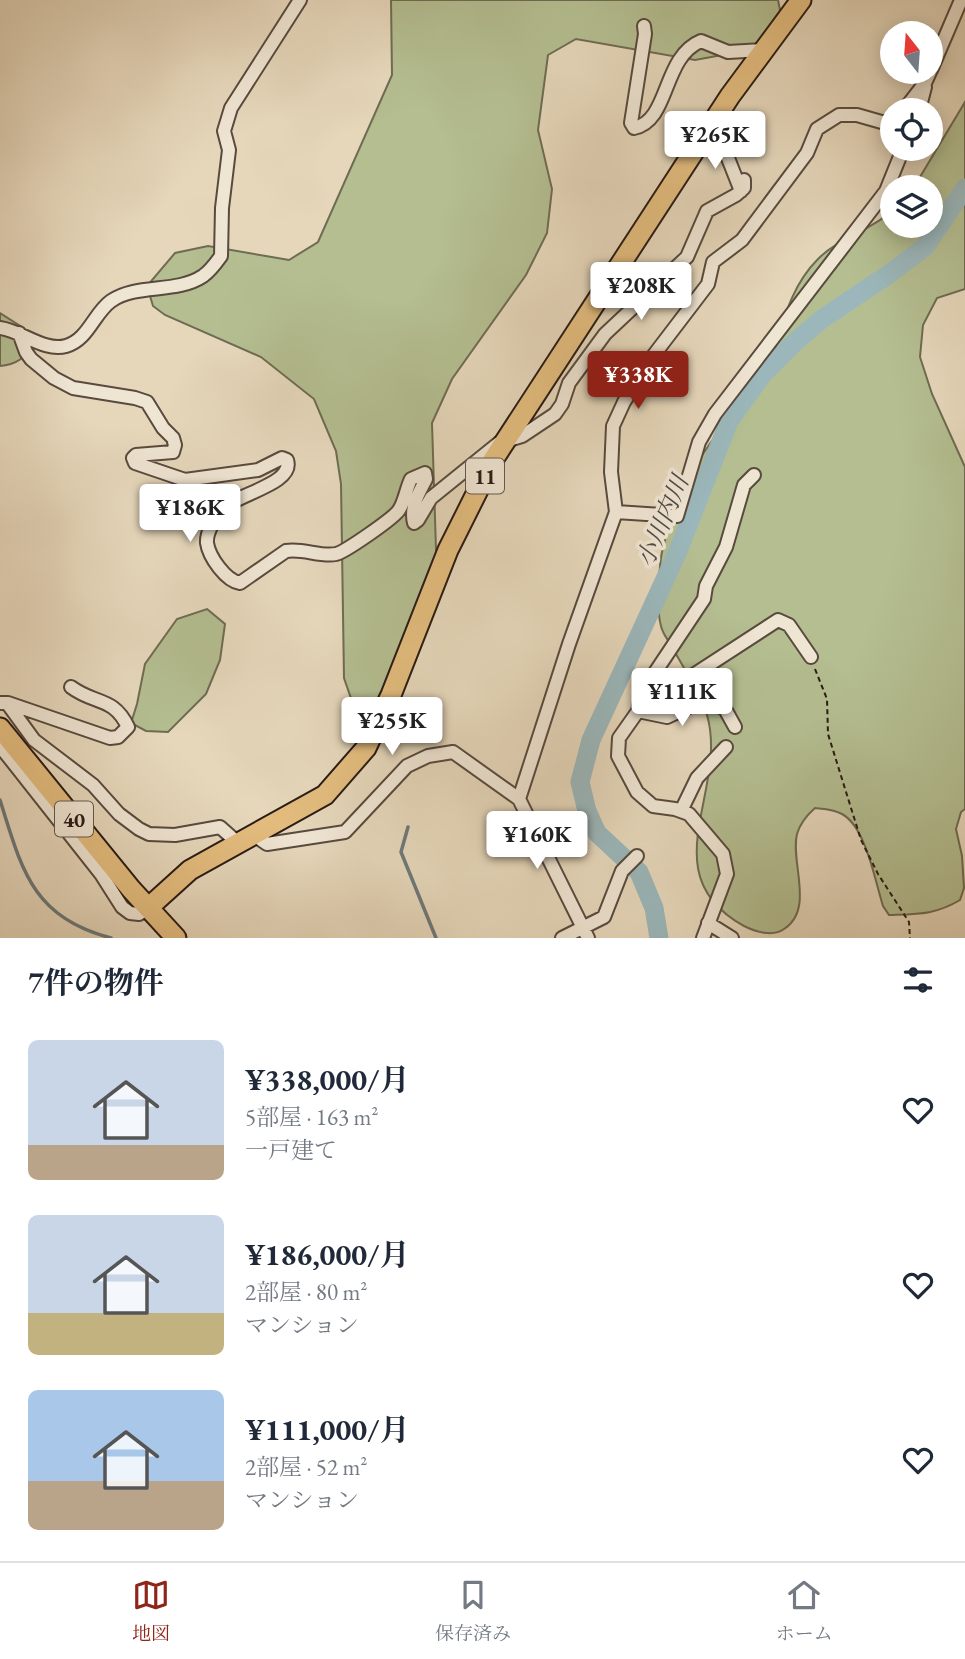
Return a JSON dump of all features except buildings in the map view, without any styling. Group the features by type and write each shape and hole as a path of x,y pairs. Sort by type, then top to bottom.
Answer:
{"main road":[{"name":"11","path":"148,908 190,870 325,795 366,748 391,695 448,550 493,460 701,139 801,0"},
{"name":"40","path":"0,728 148,908"},
{"path":"148,908 176,938"}],"street":[{"path":"0,328 19,333 52,348 68,346 79,339 109,302 123,295 189,283 205,275 221,256 222,208 229,150 224,131 231,108 300,0"},
{"path":"943,42 961,0"},
{"path":"644,26 631,123 635,128 653,115 661,103 672,73 690,46 701,41 728,52 763,50"},
{"path":"519,799 569,644 616,512 611,472 613,426 624,401 650,360 708,284 713,261 742,240 807,153 817,129 839,115 857,115 880,121"},
{"path":"19,333 31,359 54,378 73,388 148,402 163,428 173,438 175,446 173,452 136,455 133,458 135,463 185,480 258,470 282,458 286,460 289,466 278,480 227,504 210,530 207,542 220,568 233,582 240,583 286,551 331,555 354,546 399,510 411,479 425,473 426,479 415,500 412,515 414,523 431,498 499,443 522,436 555,414 562,404 569,383 605,334 687,257 707,211 743,185 724,148 701,139"},
{"path":"616,512 677,516 699,443 715,414 886,191 898,161"},
{"path":"638,711 642,692 704,599 706,586 726,547 744,485 754,475"},
{"path":"703,938 727,874 723,854 689,814 653,806 637,792 618,756 619,738 638,711 778,620 789,625 811,657"},
{"path":"4,703 110,738 123,734 128,727 121,712 113,706 80,694 71,687"},
{"path":"638,711 667,717 697,703 709,701 725,709 735,727"},
{"path":"4,703 34,740 93,785 119,814 149,834 175,835 220,827 246,839 267,844 345,832 407,766 428,756 453,752 519,799 586,933"},
{"path":"0,746 101,874 122,907 130,913 139,914 148,908"},
{"path":"681,811 697,778 726,747"},
{"path":"562,938 586,933 604,918 622,871 637,856"},
{"path":"708,923 732,938"}],"path":[{"path":"811,657 827,699 828,734 861,840 878,874 909,922 909,938"}],"green space":[{"path":"391,0 778,0 782,20 755,49 695,60 576,39 548,55 538,130 552,189 547,233 526,275 452,379 432,423 437,581 371,717 355,710 344,678 341,484 336,451 314,399 261,357 165,315 153,306 147,286 175,253 208,246 289,260 318,242 392,75"},
{"path":"965,102 965,289 937,298 923,325 920,357 932,394 965,467 965,809 961,812 956,829 962,856 964,888 960,900 942,909 918,914 889,915 883,906 857,830 842,814 815,808 804,820 797,834 796,858 800,884 798,910 784,929 775,933 759,932 744,926 716,905 702,882 697,856 698,830 709,773 711,744 707,715 691,680 665,636 659,618 659,575 663,547 671,520 696,465 711,442 746,410 764,383 791,300 802,279 818,259 836,245 880,220 880,238 943,238 943,175 921,175 930,161 943,161 943,139"},
{"path":"0,313 25,329 35,343 20,359 0,366"},
{"path":"207,609 225,624 220,660 206,694 168,732 146,731 131,723 145,664 177,619"}],"waterway":[{"name":"小川内川","path":"659,938 654,908 639,872 597,833 587,811 580,782 591,740 678,551 729,421 763,374 796,341 822,319 925,247 965,188"},
{"path":"0,800 24,869 47,904 84,929 111,938"},
{"path":"408,827 401,852 436,938"}]}
